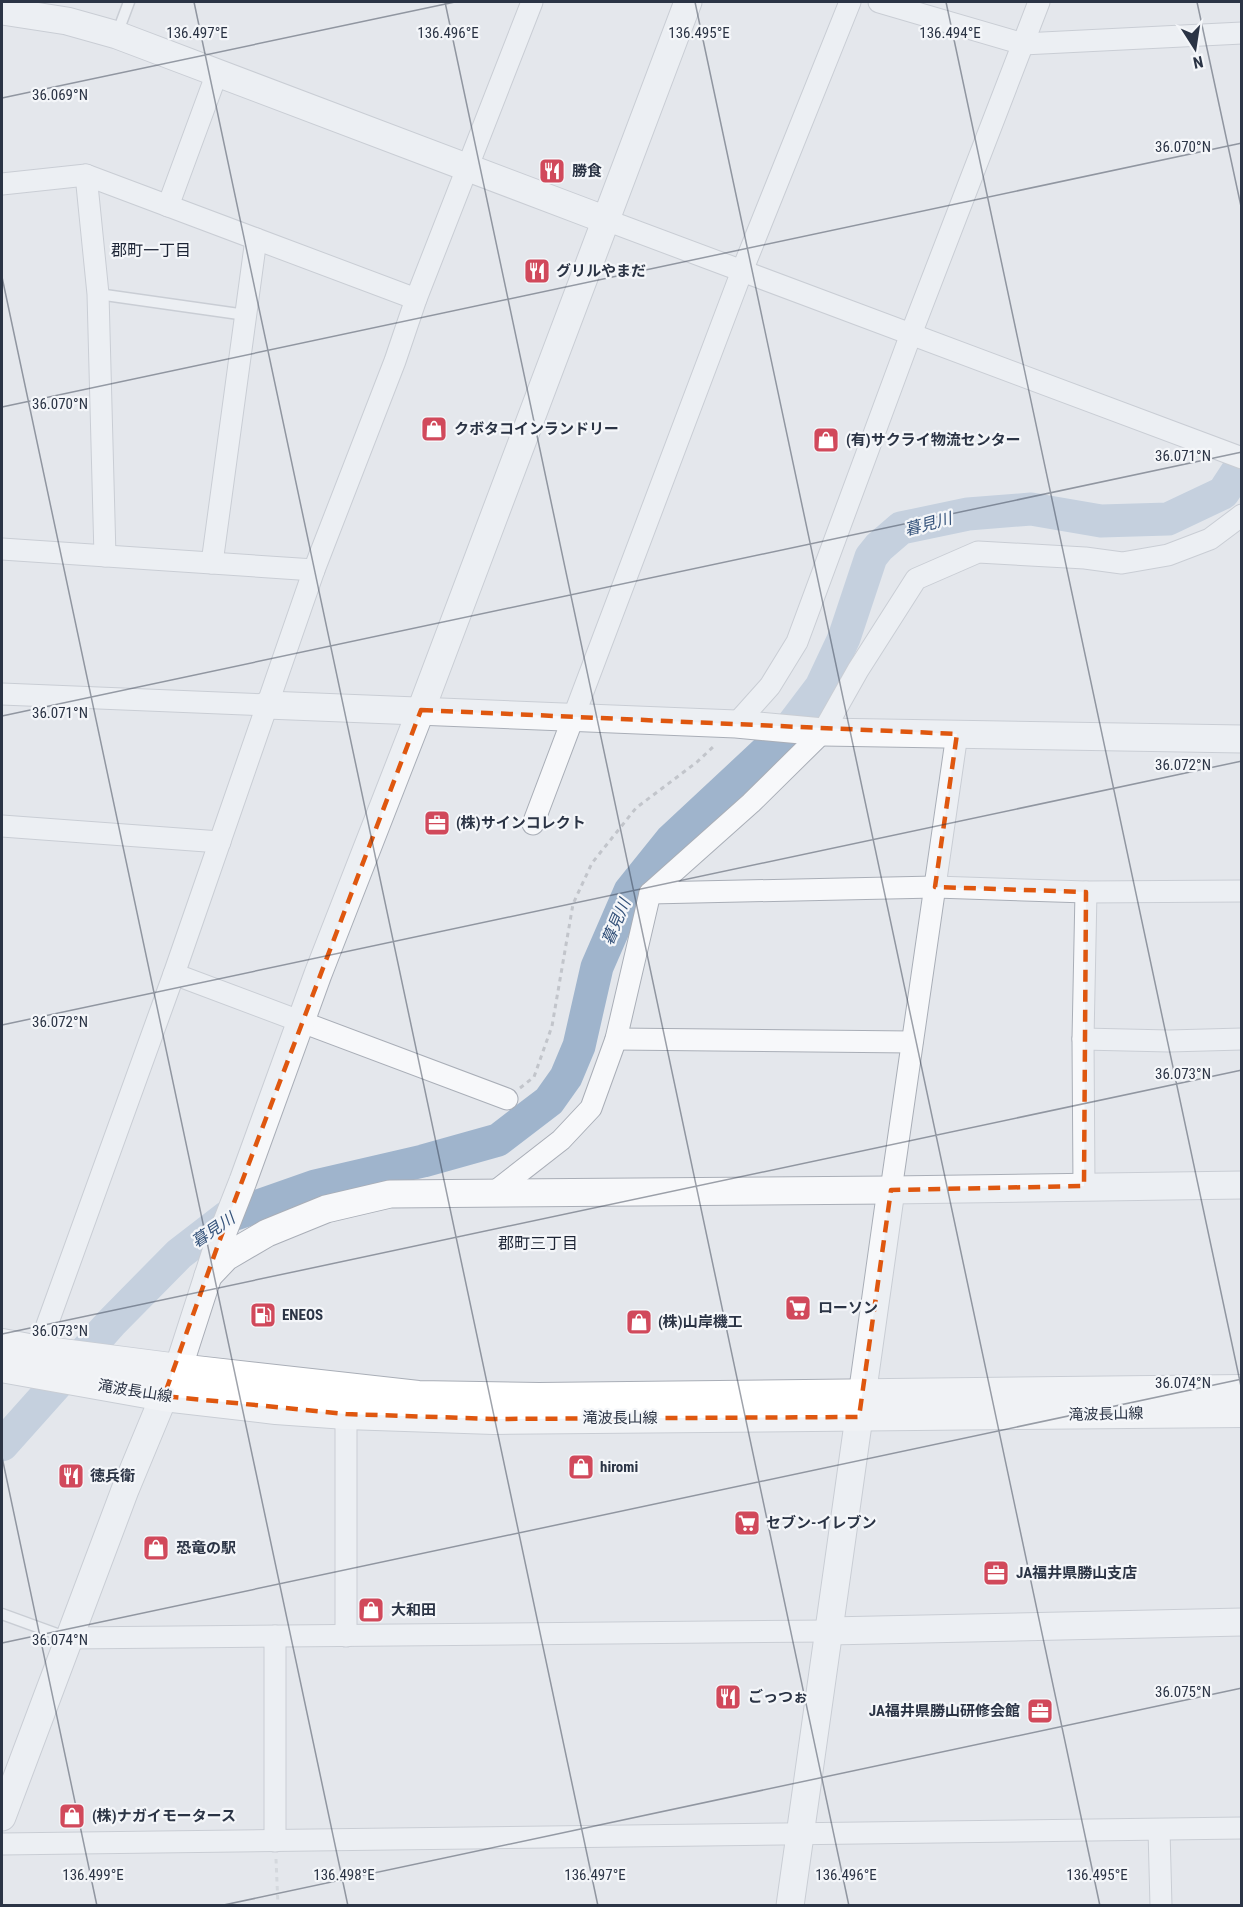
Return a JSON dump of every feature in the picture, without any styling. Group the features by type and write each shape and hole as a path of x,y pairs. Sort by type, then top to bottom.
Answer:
{"main road":[{"name":"滝波長山線","path":"2,1344 98,1385 164,1396 276,1409 346,1414 494,1419 1242,1390"},
{"name":"滝波長山線","path":"2,1367 39,1359 114,1361 418,1396 1242,1413"}],"street":[{"path":"39,1359 130,1091 174,974 314,570 395,361 416,299 532,2"},
{"path":"2,1817 125,1490 164,1396 178,1369 219,1242 301,1022 688,2"},
{"path":"533,824 742,271 850,2"},
{"path":"879,2 1023,44 1242,33"},
{"path":"741,724 770,686 797,642 911,334 1039,2"},
{"path":"2,11 67,21 117,35 1242,458"},
{"path":"168,206 218,73"},
{"path":"2,184 86,175 416,299"},
{"path":"86,175 98,294 105,556"},
{"path":"212,563 256,239"},
{"path":"493,1193 561,1140 591,1108 616,1039 650,893 751,803 823,732 858,670 916,579 978,552 1085,558 1122,563 1168,555 1210,539 1242,515"},
{"path":"2,549 314,570"},
{"path":"2,693 741,724 823,732 1242,739"},
{"path":"790,1905 957,734"},
{"path":"2,821 2,826 220,842"},
{"path":"650,893 935,887 1086,892 1242,891"},
{"path":"1084,1186 1083,1039 1086,892"},
{"path":"174,974 507,1099"},
{"path":"616,1039 912,1042"},
{"path":"1083,1039 1169,1041 1242,1039"},
{"path":"207,1277 226,1257 267,1233 326,1209 390,1194 891,1191 1242,1185"},
{"path":"346,1414 346,1636"},
{"path":"69,1638 829,1631 1242,1622"},
{"path":"274,1636 275,1841"},
{"path":"2,1844 1242,1828"},
{"path":"1159,1830 1161,1905"}],"lane":[{"path":"117,35 129,2"},
{"path":"98,294 246,315"},
{"path":"2,1614 69,1638"}],"path":[{"path":"507,1099 534,1077 552,1026 573,904 592,863 636,808 697,762 741,724"},
{"path":"275,1841 278,1905"}],"highlighted area":[{"path":"421,710 957,734 935,887 1086,892 1084,1186 891,1190 859,1417 494,1419 346,1414 164,1396 219,1242"}],"waterway":[{"name":"暮見川","path":"2,1445 111,1323 179,1254 227,1217 315,1186 423,1161 498,1140 549,1101 566,1077 579,1046 597,967 630,891 671,840 787,732 821,687 844,638 871,557 901,528 968,514 1031,509 1101,521 1168,519 1223,493 1242,464"}],"place":[{"name":"勝食","path":"552,171"},
{"name":"グリルやまだ","path":"537,271"},
{"name":"クボタコインランドリー","path":"434,429"},
{"name":"(有)サクライ物流センター","path":"826,440"},
{"name":"(株)サインコレクト","path":"437,823"},
{"name":"ローソン","path":"798,1308"},
{"name":"ENEOS","path":"263,1315"},
{"name":"(株)山岸機工","path":"639,1322"},
{"name":"hiromi","path":"581,1467"},
{"name":"徳兵衛","path":"71,1476"},
{"name":"セブン-イレブン","path":"747,1523"},
{"name":"恐竜の駅","path":"156,1548"},
{"name":"JA福井県勝山支店","path":"996,1573"},
{"name":"大和田","path":"371,1610"},
{"name":"ごっつぉ","path":"728,1697"},
{"name":"JA福井県勝山研修会館","path":"1040,1711"},
{"name":"(株)ナガイモータース","path":"72,1816"}],"district":[{"name":"郡町一丁目","path":"151,250"},
{"name":"郡町三丁目","path":"538,1243"}]}
